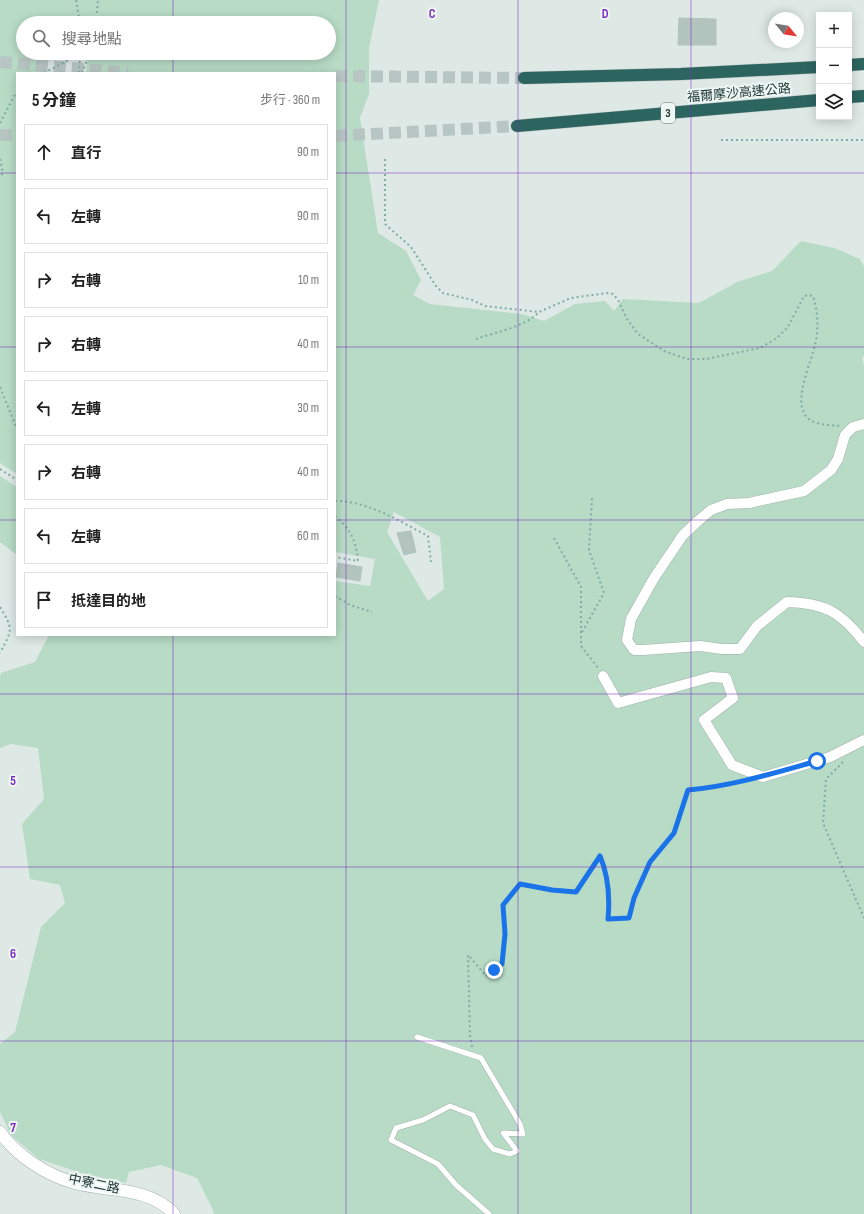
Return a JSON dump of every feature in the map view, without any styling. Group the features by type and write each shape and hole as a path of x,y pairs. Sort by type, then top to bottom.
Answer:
{"highway":[{"path":"852,65 864,64"},
{"name":"福爾摩沙高速公路","path":"524,78 681,74 816,67"},
{"path":"852,97 864,96"},
{"name":"福爾摩沙高速公路","path":"517,126 816,100"}],"street":[{"path":"864,424 853,427 845,435 838,459 831,470 804,491 749,503 727,504 711,510 698,521 683,535 650,584 631,619 628,640 634,650 700,646 722,649 740,648 757,626 787,602 810,603 828,608 855,630 864,642"},
{"path":"604,676 618,703 711,677 726,678 734,698 704,720 732,765 763,777 830,757 864,740"},
{"name":"中寮二路","path":"0,1132 10,1147 48,1172 74,1182 138,1193 168,1207 174,1214"}],"lane":[{"path":"417,1037 481,1058 520,1124 523,1134 503,1134 517,1151 510,1154 494,1149 485,1139 472,1115 450,1106 423,1120 396,1128 391,1140 438,1164 456,1185 489,1214"}],"path":[{"path":"76,0 79,16"},
{"path":"97,16 98,0"},
{"path":"46,72 67,60"},
{"path":"80,60 81,72"},
{"path":"81,72 87,60"},
{"path":"0,123 16,96"},
{"path":"721,140 864,140"},
{"path":"0,158 3,173 0,177"},
{"path":"385,159 385,224 411,246 436,286 443,293 472,300 485,306 539,312"},
{"path":"476,339 519,324 539,312 571,298 607,292 613,294 618,300 627,319 638,334 664,351 687,359 706,359 760,348 777,338 788,327 804,296 809,295 813,296 818,315 816,343 807,370 801,402 804,414 812,421 823,425 853,427"},
{"path":"0,387 16,427"},
{"path":"0,469 16,479"},
{"path":"581,634 604,593 589,550 592,498"},
{"path":"336,501 349,501 373,509 428,536 431,562"},
{"path":"336,517 343,522 356,542 358,561 336,558"},
{"path":"554,538 581,587 581,646 604,676"},
{"path":"336,597 350,604 372,612"},
{"path":"0,607 10,623 11,632 0,654"},
{"path":"848,758 826,779 822,823 864,918"},
{"path":"473,1055 470,1035 468,955 486,976 502,964 505,934 503,905 520,884 552,890 576,892 600,856 606,871 610,899 608,919 629,918 634,898 650,862 674,833 688,790 716,787 763,777"}],"green space":[{"path":"0,0 379,0 369,48 369,94 360,118 378,233 406,251 421,280 413,295 430,304 522,314 544,321 575,304 605,301 614,311 623,299 699,303 737,282 772,271 801,241 834,248 860,259 864,267 864,356 862,358 864,365 864,1214 213,1214 214,1212 197,1178 161,1165 129,1172 126,1183 81,1173 39,1159 11,1135 0,1112 0,1044 15,1032 41,927 65,903 60,885 30,879 22,824 44,799 38,748 11,744 0,748 1,673 35,662 48,636 336,636 336,581 370,586 375,559 336,552 336,72 86,72 87,60 336,60 336,16 16,16 16,60 46,60 46,72 16,72 16,473 0,463","holes":["394,512 440,537 444,589 428,601 387,532"]},
{"path":"0,476 16,486 16,554 0,542"}],"building":[{"path":"679,18 716,19 716,45 678,45"},
{"path":"411,531 416,552 404,555 397,533"},
{"path":"338,563 362,567 360,581 336,577"}],"tunnel":[{"path":"0,62 116,72"},
{"path":"336,76 524,78"},
{"path":"336,136 517,126"},
{"path":"0,135 16,135"}],"route":[{"path":"494,970 502,964 505,934 503,905 520,884 552,890 576,892 600,856 606,871 610,899 608,919 629,918 634,898 650,862 674,833 688,790 716,787 763,777 817,761"}]}
